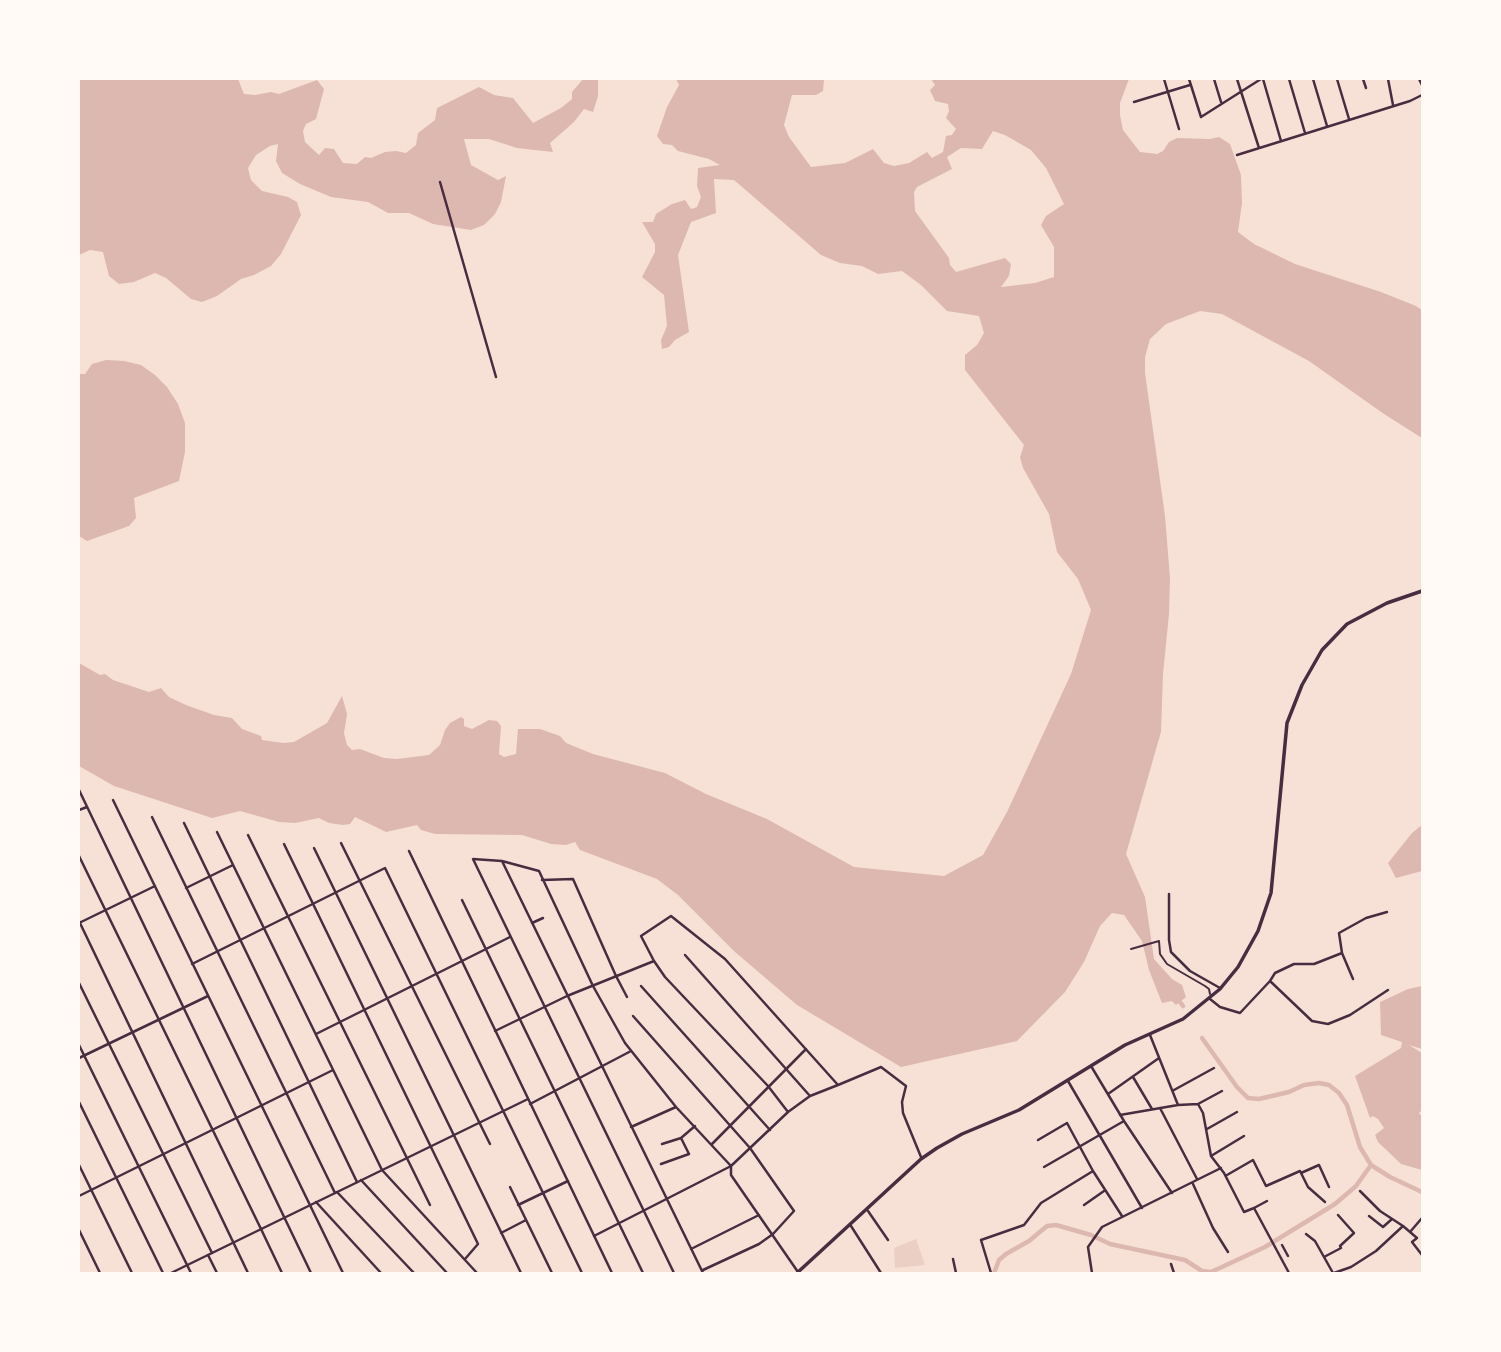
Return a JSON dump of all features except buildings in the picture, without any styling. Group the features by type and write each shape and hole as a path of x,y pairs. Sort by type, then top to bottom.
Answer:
{"highway":[{"path":"798,1273 868,1211 921,1159 962,1134 1019,1110 1090,1065 1149,1033 1183,1019 1220,989 1238,967 1258,931 1271,893 1287,723 1302,685 1322,650 1347,624 1380,606 1422,592"}],"street":[{"path":"1164,79 1179,129"},
{"path":"1189,79 1201,117 1262,79 1281,141"},
{"path":"1214,79 1221,103"},
{"path":"1237,79 1259,148"},
{"path":"1289,79 1305,133"},
{"path":"1313,79 1327,126"},
{"path":"1337,79 1349,119"},
{"path":"1363,79 1366,88"},
{"path":"1388,79 1394,106"},
{"path":"1420,79 1422,85"},
{"path":"1134,103 1190,85"},
{"path":"1237,155 1422,95"},
{"path":"440,182 496,377"},
{"path":"79,790 311,1273"},
{"path":"113,800 344,1273"},
{"path":"79,810 87,807"},
{"path":"152,817 336,1193 414,1273"},
{"path":"184,823 359,1181 447,1273"},
{"path":"217,832 382,1170 477,1273"},
{"path":"248,835 430,1205"},
{"path":"341,843 490,1144"},
{"path":"284,844 478,1244 465,1259"},
{"path":"314,848 521,1273"},
{"path":"409,851 612,1273"},
{"path":"79,856 282,1273"},
{"path":"674,1273 473,859 502,861 539,871 593,986 632,1051 676,1107 731,1166 732,1175 798,1273"},
{"path":"502,861 702,1272 759,1244 773,1234 794,1211 750,1148 633,1016"},
{"path":"186,888 233,865"},
{"path":"192,964 385,867 582,1273"},
{"path":"542,880 572,878 627,997"},
{"path":"155,887 79,922 248,1273"},
{"path":"1169,894 1171,952 1190,971 1220,989"},
{"path":"462,900 643,1273"},
{"path":"1353,979 1342,953 1339,933 1366,918 1387,912"},
{"path":"788,1112 768,1086 665,977 641,936 671,916 725,959 838,1085"},
{"path":"532,923 543,918"},
{"path":"316,1034 510,936"},
{"path":"1131,949 1159,941 1160,954 1167,964 1209,989 1210,999 1220,1007 1240,1013 1275,973 1294,964 1314,964 1342,953"},
{"path":"685,956 810,1096"},
{"path":"495,1031 567,996 654,961"},
{"path":"1270,981 1312,1021 1328,1024 1350,1015 1388,990"},
{"path":"79,983 163,1154 217,1273"},
{"path":"641,986 770,1130"},
{"path":"79,1058 208,996"},
{"path":"1149,1033 1178,1105"},
{"path":"79,1045 191,1273"},
{"path":"712,1145 806,1049"},
{"path":"530,1104 632,1051"},
{"path":"1108,1094 1159,1058"},
{"path":"1090,1065 1171,1193"},
{"path":"594,1236 731,1166 788,1112 810,1096 881,1067 906,1086 902,1102 903,1113 921,1159"},
{"path":"1174,1090 1213,1068"},
{"path":"79,1196 333,1070"},
{"path":"1133,1077 1152,1109"},
{"path":"1068,1080 1142,1208"},
{"path":"1120,1115 1198,1104 1222,1091"},
{"path":"171,1273 528,1099"},
{"path":"79,1102 163,1273"},
{"path":"1198,1104 1203,1113 1211,1156 1226,1175 1244,1213 1267,1201"},
{"path":"631,1127 676,1107"},
{"path":"1160,1108 1197,1180"},
{"path":"1207,1129 1237,1112"},
{"path":"1044,1167 1124,1121"},
{"path":"1038,1140 1067,1123 1122,1216"},
{"path":"662,1144 681,1138 695,1126"},
{"path":"1211,1156 1244,1136"},
{"path":"661,1164 690,1154 681,1138"},
{"path":"1226,1175 1253,1160 1266,1186 1319,1165 1329,1188"},
{"path":"79,1165 132,1273"},
{"path":"1091,1271 1090,1245 1100,1229 1221,1168"},
{"path":"991,1273 981,1240 1024,1225 1041,1203 1093,1171"},
{"path":"1301,1173 1308,1187 1325,1202"},
{"path":"519,1205 568,1181"},
{"path":"1193,1183 1213,1228 1228,1252"},
{"path":"510,1188 552,1273"},
{"path":"1084,1205 1105,1190"},
{"path":"1360,1191 1417,1238 1412,1242 1422,1255"},
{"path":"316,1202 381,1273"},
{"path":"1254,1208 1289,1273"},
{"path":"868,1211 888,1240"},
{"path":"691,1250 759,1215"},
{"path":"1324,1257 1341,1248 1340,1245 1354,1233 1338,1215"},
{"path":"1369,1216 1383,1227 1392,1219"},
{"path":"1410,1232 1422,1218"},
{"path":"501,1233 526,1220"},
{"path":"851,1226 881,1273"},
{"path":"1306,1234 1315,1241 1333,1273 1350,1267 1376,1251 1403,1226"},
{"path":"79,1230 100,1273"},
{"path":"1282,1245 1288,1256"},
{"path":"953,1259 956,1273"},
{"path":"1171,1264 1174,1273"}],"shaded area":[{"path":"79,79 238,79 244,94 255,95 271,92 279,94 317,80 324,89 316,119 306,124 303,131 305,142 319,155 325,148 334,149 343,163 357,164 365,157 371,158 385,152 406,153 416,145 418,133 435,120 437,108 479,87 494,95 513,98 533,123 572,99 572,92 583,79 598,79 598,96 593,112 584,109 574,122 550,143 553,152 517,148 489,139 464,139 471,165 498,180 506,176 501,202 495,214 484,225 471,230 433,224 409,213 388,213 368,202 331,197 282,173 276,161 278,144 270,146 256,155 248,168 251,180 262,191 297,202 301,215 281,254 271,266 241,279 217,296 202,302 191,299 166,278 155,273 134,282 119,284 109,276 103,252 90,250 79,255"},
{"path":"676,79 824,79 823,91 816,95 792,95 784,125 789,137 811,167 845,163 873,149 884,163 894,166 909,163 927,152 932,158 943,152 946,136 952,135 956,129 946,118 948,104 935,101 930,90 935,85 931,79 1129,79 1120,103 1120,115 1123,130 1140,152 1157,154 1177,138 1219,137 1230,144 1241,175 1242,203 1238,232 1254,244 1295,264 1381,292 1422,310 1422,438 1309,361 1222,314 1200,311 1166,324 1150,339 1145,357 1145,373 1165,516 1170,578 1169,614 1161,732 1126,854 1145,897 1154,959 1172,979 1182,985 1186,997 1176,1005 1172,1001 1162,1003 1149,970 1142,941 1124,915 1112,913 1100,926 1084,962 1065,992 1017,1041 901,1067 797,1005 735,952 678,895 657,879 580,850 575,842 566,845 551,844 522,835 435,834 421,830 417,825 386,832 355,817 350,824 343,825 319,818 295,823 279,822 240,811 212,818 114,786 79,766 79,663 100,675 105,674 113,680 149,692 161,688 169,697 186,705 232,718 242,729 261,736 262,740 283,743 294,742 327,723 342,696 347,714 344,733 347,745 352,750 360,749 384,758 429,755 440,745 450,723 461,717 464,719 464,726 472,729 489,720 497,721 501,726 499,754 504,757 516,754 518,729 540,729 560,736 566,743 593,754 665,773 706,794 767,819 854,867 944,876 983,855 1007,812 1071,674 1091,610 1078,579 1057,552 1049,514 1023,468 1020,457 1024,445 965,370 965,355 977,345 984,333 979,316 947,311 921,285 902,271 878,274 862,266 840,263 821,255 734,180 714,179 716,213 691,222 678,255 689,332 662,349 661,340 667,326 664,295 642,277 655,252 655,244 642,222 653,222 656,214 685,200 691,209 697,207 701,197 697,186 698,168 720,165 709,159 678,151 672,145 663,144 657,136 667,107 679,85","holes":["993,131 1031,150 1046,168 1064,204 1046,216 1041,225 1054,247 1054,277 1035,283 1001,287 1009,276 1011,264 1005,258 956,272 915,211 914,192 917,187 952,169 947,157 961,148 982,149"]},
{"path":"106,360 141,365 167,387 178,404 185,423 185,452 179,481 134,498 136,518 129,526 87,541 79,536 79,374 85,374 92,364"},
{"path":"1422,825 1422,871 1396,878 1388,863 1412,833"},
{"path":"1422,986 1422,1049 1409,1045 1422,1053 1422,1110 1419,1113 1422,1117 1422,1170 1401,1164 1378,1142 1375,1135 1384,1128 1378,1119 1373,1116 1370,1118 1355,1076 1401,1048 1402,1042 1381,1035 1380,1002 1408,989"},
{"path":"916,1239 925,1265 895,1268 894,1248"}],"waterway":[{"path":"1180,1002 1183,1006"},
{"path":"1202,1038 1248,1098 1259,1099 1289,1092 1304,1085 1329,1085 1347,1105 1360,1147 1371,1165 1422,1192"},
{"path":"994,1273 999,1260 1006,1254 1029,1241 1047,1226 1056,1225 1091,1235 1110,1244 1185,1260 1202,1271 1211,1272 1265,1247 1335,1204 1356,1186 1371,1165"}]}
